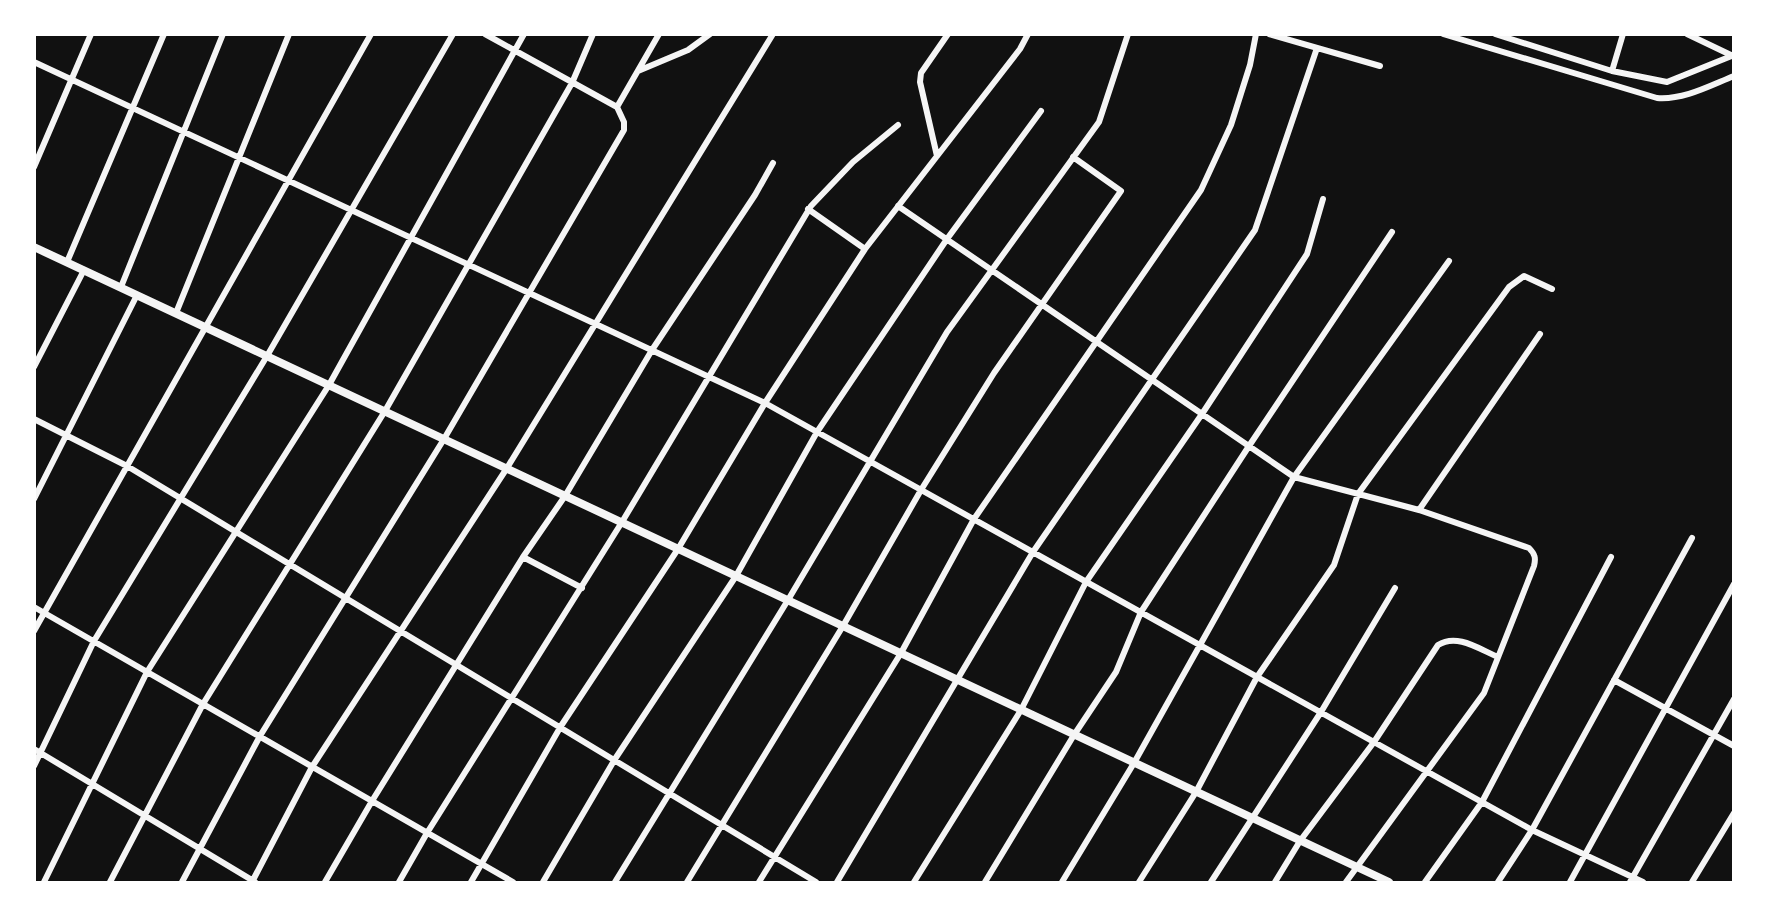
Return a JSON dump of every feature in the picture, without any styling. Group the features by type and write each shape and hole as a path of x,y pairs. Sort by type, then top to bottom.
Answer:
{"street":[{"path":"34,167 91,34"},
{"path":"67,262 164,34"},
{"path":"121,287 223,34"},
{"path":"176,313 241,158 289,34"},
{"path":"34,631 370,34"},
{"path":"34,766 38,751 94,641 267,356 453,34"},
{"path":"182,882 260,736 444,439 624,130 624,122 617,107 485,34"},
{"path":"44,882 147,672 329,385 524,34"},
{"path":"110,882 203,704 385,411 572,82 593,34"},
{"path":"617,107 659,34"},
{"path":"638,71 688,50 710,34"},
{"path":"38,751 253,882 312,767 507,468 773,34"},
{"path":"937,156 920,82 921,73 948,34"},
{"path":"471,882 561,726 678,549 765,403 865,249 1020,49 1028,34"},
{"path":"615,882 788,600 946,332 1099,122 1128,34"},
{"path":"759,882 901,653 974,519 1202,190 1232,125 1250,65 1256,34"},
{"path":"1269,34 1380,66"},
{"path":"1443,34 1657,98 1671,99 1687,95 1734,76"},
{"path":"1495,34 1612,71 1667,82 1733,56"},
{"path":"1612,71 1623,34"},
{"path":"1687,34 1733,56"},
{"path":"837,882 959,681 1033,552 1255,230 1317,48"},
{"path":"34,62 765,403 1532,830 1586,855 1631,880 1643,882"},
{"path":"543,882 615,759 736,576 817,432 947,239 1041,111"},
{"path":"399,882 582,588 808,210 853,162 898,125"},
{"path":"687,882 843,626 921,490 994,373 1121,191 1073,158"},
{"path":"325,882 372,801 523,557 565,496 652,350 755,195 773,163"},
{"path":"914,882 1021,710 1086,582 1202,414 1307,254 1323,199"},
{"path":"898,206 1294,477 1419,510 1529,548 1533,553 1536,559 1534,566 1484,693 1346,882"},
{"path":"808,210 865,249"},
{"path":"985,882 1074,735 1116,672 1141,612 1392,232"},
{"path":"34,247 1389,882"},
{"path":"1062,882 1134,763 1294,477 1449,261"},
{"path":"34,368 84,270"},
{"path":"1138,882 1196,792 1257,677 1334,565 1358,494 1509,287 1524,276 1552,289"},
{"path":"34,499 137,295"},
{"path":"1419,510 1540,334"},
{"path":"34,419 127,466 816,882"},
{"path":"1498,882 1532,830 1692,538"},
{"path":"523,557 582,588"},
{"path":"1425,882 1482,802 1611,557"},
{"path":"1570,882 1734,584"},
{"path":"1211,882 1321,712 1395,588"},
{"path":"34,607 513,882"},
{"path":"1275,882 1300,841 1374,742 1438,645 1448,639 1459,640 1498,657"},
{"path":"1614,680 1734,746"},
{"path":"1631,880 1712,734 1734,699"},
{"path":"1692,882 1734,813"}]}
